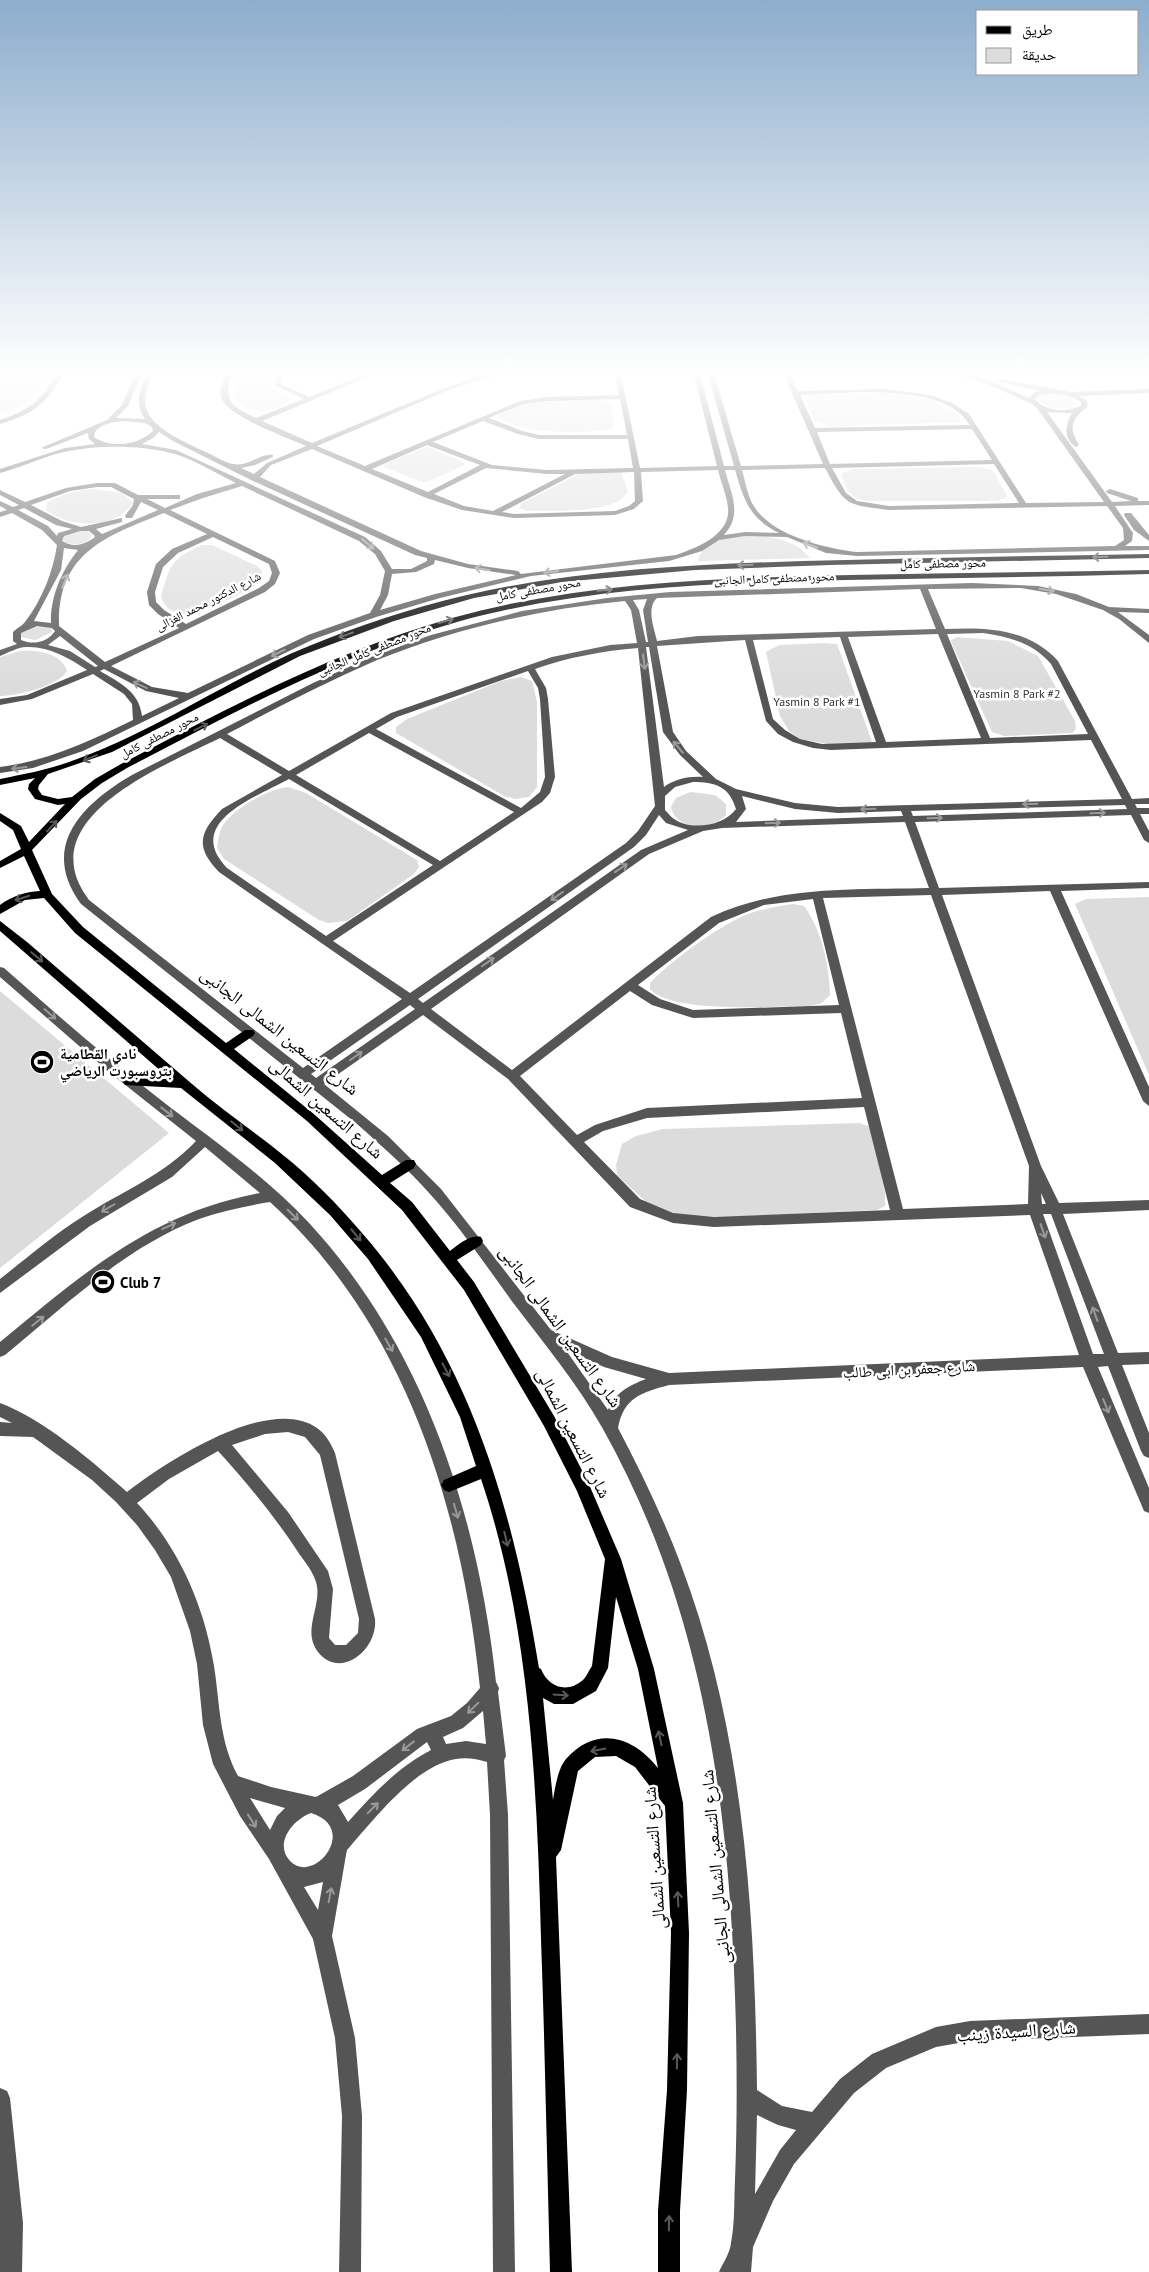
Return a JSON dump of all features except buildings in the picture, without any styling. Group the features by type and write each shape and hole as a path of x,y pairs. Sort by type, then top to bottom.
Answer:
{"main road":[{"name":"محور مصطفى كامل","path":"0,782 44,775 102,753 279,663 366,628 433,606 526,584 601,574 672,568 818,562 1149,556"},
{"path":"669,559 672,568"},
{"path":"818,562 810,570 818,578"},
{"path":"777,564 788,571 784,579"},
{"name":"محور مصطفى كامل","path":"0,865 28,849 54,824 76,798 126,766 299,677 348,655 446,621 574,594 702,582 1149,572"},
{"path":"993,575 998,586"},
{"path":"574,594 577,604"},
{"path":"358,620 366,628"},
{"path":"44,775 34,784 33,789 38,797 58,802 76,798"},
{"name":"شارع التسعين الشمالى","path":"0,816 17,828 47,895 79,930 317,1123 407,1206 469,1286 549,1421 583,1486 613,1559 646,1669 674,1804 680,1933 677,2090 669,2211 669,2272"},
{"path":"0,911 14,901 24,897 47,895"},
{"path":"0,925 185,1084 308,1184 343,1219 376,1259 407,1302 430,1339 451,1379 486,1469 508,1544 531,1663 537,1684 554,1695 573,1695 590,1685 600,1668 613,1559"},
{"path":"225,1050 249,1033"},
{"path":"129,1082 185,1084"},
{"path":"382,1181 410,1164"},
{"path":"448,1259 476,1241"},
{"path":"449,1485 486,1469"},
{"path":"531,1663 549,1868 561,2272"},
{"path":"549,1868 563,1794 571,1766 592,1749 618,1747 641,1761 674,1804"}],"street":[{"path":"0,644 16,635 26,626 39,607 57,570 59,543 67,532 85,529 157,506 221,476"},
{"path":"229,476 362,539 378,553 389,571 384,595 373,615"},
{"path":"250,476 431,557 479,568 531,574"},
{"path":"382,476 462,508 493,514 586,515 626,510 639,501 638,476"},
{"path":"427,495 464,476"},
{"path":"493,514 566,476"},
{"path":"716,538 728,524 732,510 725,476"},
{"path":"740,476 748,502 756,514 769,525 792,538 828,551 857,554 1149,548"},
{"path":"832,476 848,499 865,506 1024,506 1148,503"},
{"path":"1005,476 1024,506"},
{"path":"1089,476 1129,533 1129,538 1124,545 1116,549"},
{"path":"1099,476 1137,528 1149,540"},
{"path":"0,503 45,528 59,543 75,548 95,542 144,518 212,491 244,483"},
{"name":"شارع الدكتور محمد الغزالى","path":"0,515 71,488 91,485 112,485 272,563 276,573 275,578 262,590 130,655 29,697 0,702"},
{"path":"1081,505 1094,499 1100,491"},
{"path":"1110,491 1148,503"},
{"path":"0,492 58,523 98,533 95,542 77,555 70,569 55,607 57,628 53,640 37,645"},
{"path":"129,516 135,508 138,497 177,497"},
{"path":"144,518 181,518 181,508 186,502"},
{"path":"1128,515 1148,503"},
{"path":"1081,505 1118,515"},
{"path":"184,627 156,608 151,598 159,566 168,555 214,534"},
{"path":"716,538 761,534 792,538"},
{"name":"محور مصطفى كامل الجانبى","path":"0,770 47,762 80,749 318,634 373,615 438,596 531,574 669,559 697,551 716,538"},
{"path":"389,571 398,572 418,569 431,562 431,557"},
{"name":"محور مصطفى كامل الجانبى","path":"74,838 86,816 115,790 220,734 338,676 414,644 500,619 577,604 654,596 750,591 923,587 998,586 1055,591 1076,596 1104,608"},
{"path":"923,587 987,741"},
{"path":"654,596 649,601 647,610 668,732 683,753 713,781 734,791 774,802 816,808 905,808 1149,801"},
{"path":"303,1074 630,845 652,821 660,808 660,795 642,645 635,610 628,599"},
{"path":"1104,608 1130,612 1149,611"},
{"path":"1104,608 1147,635"},
{"path":"26,626 42,623 57,628 91,656 123,676 149,689 187,696"},
{"path":"1149,840 1055,663 1047,653 1035,644 1002,633 941,631 698,639 582,653 530,667 402,712 224,811 207,835 206,848 212,860 223,870 410,999 512,1076 636,1203 659,1216 686,1222 1149,1205"},
{"path":"843,634 882,745"},
{"path":"16,635 17,641 54,648 77,659 112,682 133,698 136,704 138,721"},
{"path":"748,637 769,719 775,728 799,742 815,746 882,745 1094,737"},
{"path":"0,654 25,644"},
{"path":"91,656 130,655 123,676"},
{"path":"77,659 77,669 72,680 112,682"},
{"path":"325,940 539,800 545,793 550,777 544,699 542,688 530,667"},
{"path":"369,730 521,812"},
{"path":"220,734 440,865"},
{"path":"660,795 672,784 681,781 713,781"},
{"path":"724,825 739,813 741,806 734,791"},
{"path":"660,808 665,816 674,822 699,829"},
{"path":"905,808 1035,1166 1055,1209 1112,1360 1149,1451"},
{"path":"316,1084 645,852 699,829 724,825 1149,811"},
{"name":"شارع التسعين الشمالى الجانبى","path":"74,838 68,862 68,873 77,893 249,1033 376,1133 410,1164 445,1201 574,1370 610,1428 651,1511 680,1584 699,1644 720,1729 732,1807 740,1885 744,1967 746,2094 740,2272"},
{"path":"512,1076 715,920 737,909 762,901 817,895 1149,885"},
{"path":"1054,888 1149,1101"},
{"path":"817,895 898,1215"},
{"path":"0,970 129,1082 273,1196 314,1237 339,1267 368,1309 415,1395 449,1485 466,1547 480,1614 491,1688 500,1815 504,2272"},
{"path":"631,986 673,1010 693,1014 846,1009"},
{"path":"576,1141 607,1125 647,1113 869,1102"},
{"path":"0,1287 97,1214 172,1172 204,1140"},
{"path":"1035,1166 1035,1209 1088,1361 1149,1506"},
{"path":"0,1351 110,1261 134,1244 206,1210 231,1202 273,1196"},
{"name":"شارع جعفر بن ابى طالب","path":"544,1332 586,1354 609,1363 669,1379"},
{"name":"شارع جعفر بن ابى طالب","path":"610,1428 616,1408 630,1392 669,1379 1149,1358"},
{"path":"1,1415 33,1430 106,1481 127,1500 160,1541 183,1584 205,1664 212,1732 221,1762 251,1821 280,1861 322,1936 345,2038 350,2078 353,2161 350,2272"},
{"path":"127,1500 170,1468 197,1452 220,1443 277,1424 294,1425 308,1430 320,1440 327,1453 368,1624 360,1645 351,1652 340,1655 330,1651 323,1644 321,1627 326,1596 321,1575 290,1527 259,1486 220,1443"},
{"path":"0,1429 33,1430"},
{"path":"491,1688 465,1716 451,1725 420,1736 341,1796 293,1810 280,1826 275,1845 280,1861 296,1876 312,1876 326,1869 339,1849 374,1807 424,1762 441,1754 456,1750 478,1750 497,1756"},
{"path":"432,1731 441,1754"},
{"path":"232,1783 271,1796 315,1804 336,1814 342,1833 322,1936"},
{"name":"شارع السيدة زينب","path":"730,2272 766,2194 787,2157 847,2086 880,2061 936,2037 970,2031 1149,2024"},
{"path":"746,2094 775,2115 802,2122 815,2122"},
{"path":"0,2098 12,2222 11,2272"}],"green space":[{"path":"407,476 440,476 424,483"},
{"path":"575,476 622,476 628,491 621,499 611,504 582,510 527,511 519,508 522,503"},
{"path":"842,476 996,476 1007,496 995,501 866,501 856,498 847,488"},
{"path":"94,489 122,493 133,503 125,512 115,518 104,522 92,523 79,523 67,520 46,510 47,503 58,497 76,491"},
{"path":"86,530 92,535 86,542 73,544 59,541 66,532"},
{"path":"741,536 779,539 795,546 810,558 698,561 700,554 709,545 728,538"},
{"path":"202,545 212,545 257,566 262,571 261,580 256,585 219,604 191,613 178,613 168,608 161,597 167,577 173,564 178,559"},
{"path":"35,624 52,627 52,632 35,640 21,637 19,632"},
{"name":"Yasmin 8 Park #2","path":"957,637 1008,641 1038,656 1075,721 1076,728 1073,733 1004,736 992,732 952,644 951,640"},
{"name":"Yasmin 8 Park #1","path":"837,644 872,742 828,744 800,739 789,731 780,716 766,652 779,645"},
{"path":"20,651 34,651 54,656 64,665 67,671 46,686 26,692 0,696 0,657"},
{"path":"521,677 532,681 537,702 537,787 529,797 515,799 504,796 396,733 396,727 407,719 501,681"},
{"path":"288,787 306,793 417,860 419,867 414,874 347,921 328,923 319,920 224,859 217,848 223,825 229,818 252,800"},
{"path":"690,792 715,795 726,804 726,815 712,824 704,826 695,826 680,821 674,815 671,807 676,798"},
{"path":"1149,897 1149,1075 1075,904 1086,899"},
{"path":"793,904 804,906 820,937 826,960 830,995 822,1003 810,1006 774,1007 701,1005 662,997 650,989 650,983 669,966 691,948 726,925 757,911"},
{"name":"نادي القطامية بتروسبورت الرياضي","path":"0,991 169,1133 0,1268"},
{"path":"859,1123 871,1127 885,1193 885,1206 877,1210 725,1217 670,1216 645,1201 617,1175 616,1165 622,1144 636,1136 663,1129"}],"place":[{"name":"نادي القطامية بتروسبورت الرياضي","path":"42,1062"},
{"name":"Club 7","path":"103,1282"}]}
